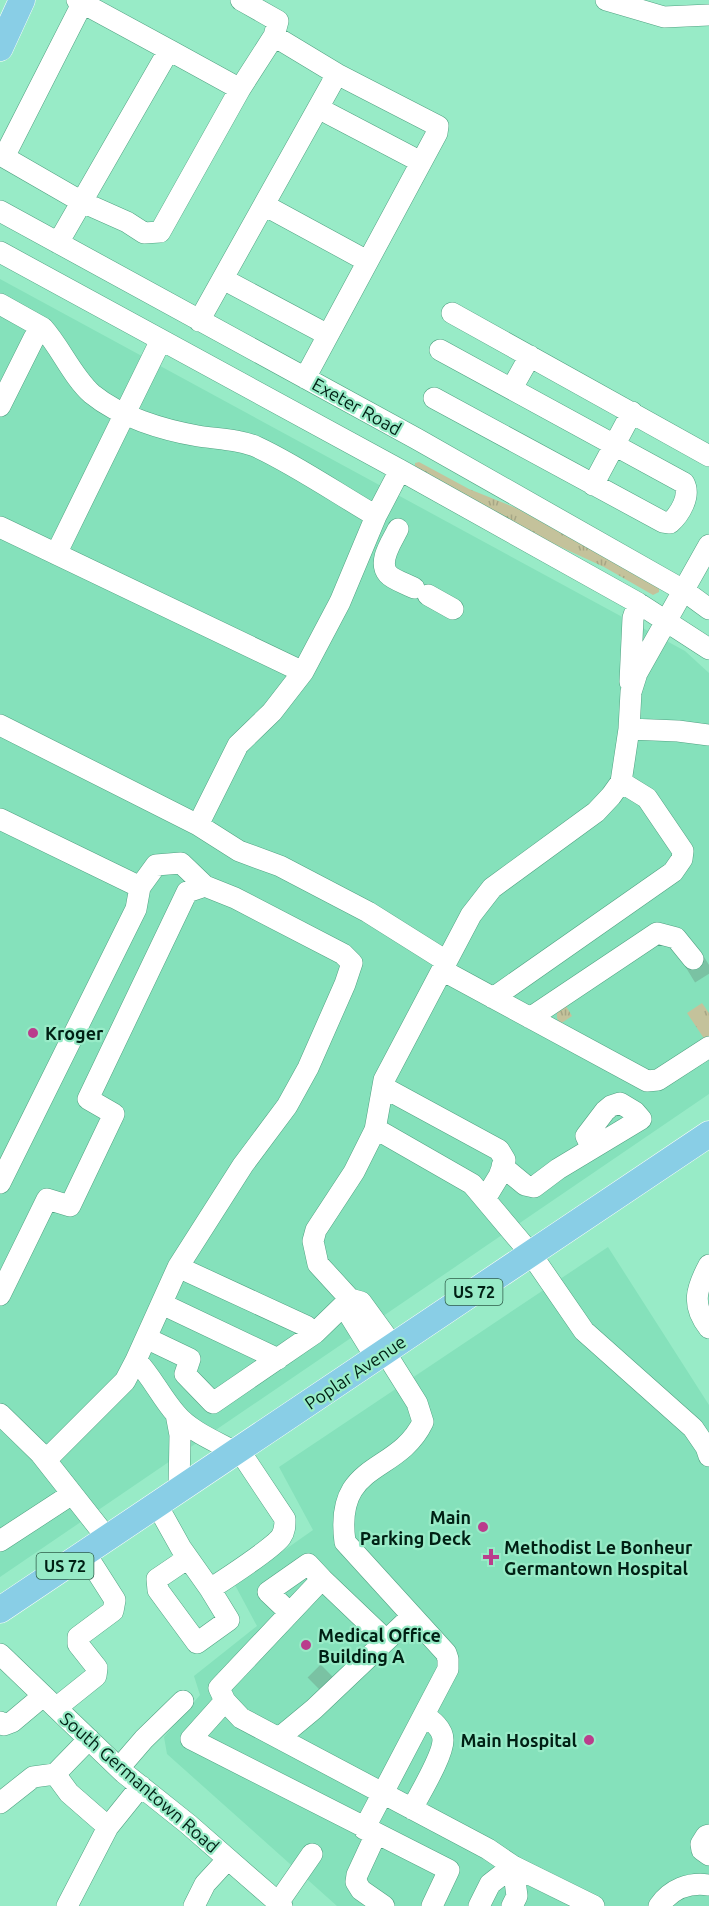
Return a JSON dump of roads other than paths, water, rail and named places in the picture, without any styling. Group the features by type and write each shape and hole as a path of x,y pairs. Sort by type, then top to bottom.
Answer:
{"main road":[{"path":"0,48 22,0"},
{"name":"Poplar Avenue","path":"0,1610 709,1134"}],"street":[{"path":"240,89 81,1 4,158 82,202 127,222 144,233 160,232 240,89 274,36 278,21 242,0"},
{"path":"606,0 664,17 709,15"},
{"path":"274,36 337,74 438,126 437,133 305,378"},
{"path":"58,243 169,50"},
{"path":"200,321 337,74"},
{"path":"318,108 421,162"},
{"path":"264,206 367,261"},
{"name":"Exeter Road","path":"0,211 427,444 683,590 709,609"},
{"name":"Exeter Road","path":"0,252 400,470 638,603 709,649"},
{"path":"223,279 328,335"},
{"path":"0,304 43,328 91,393 125,413 165,428 255,446 376,516"},
{"path":"452,313 709,456"},
{"path":"0,406 34,338 43,328"},
{"path":"56,554 161,340"},
{"path":"434,399 663,522 670,523 675,519 686,499 688,489 684,483 440,350"},
{"path":"512,388 530,356"},
{"path":"593,484 632,412"},
{"path":"198,825 238,745 272,712 303,672 340,602 376,516 400,470"},
{"path":"0,527 303,672"},
{"path":"398,529 386,553 384,565 388,574 453,609"},
{"path":"631,692 637,673 709,544 706,536 709,531"},
{"path":"384,1906 361,1890 356,1882 357,1875 382,1794 448,1669 448,1659 446,1653 345,1542 344,1506 353,1487 369,1471 408,1445 417,1435 423,1422 417,1403 384,1352 361,1302 350,1299 318,1264 313,1241 316,1230 354,1172 375,1130 384,1080 471,915 492,888 596,812 621,782 630,729 629,667 633,618 638,603"},
{"path":"0,725 198,825 239,851 280,866 368,912 493,998 646,1081 658,1080 709,1047"},
{"path":"630,729 709,735"},
{"path":"493,998 673,872 682,859 683,851 647,798 621,782"},
{"path":"0,819 140,887"},
{"path":"0,1183 136,909 140,887 156,865 181,863 205,886 245,903 343,954 352,963 308,1068 287,1106 243,1165 178,1268 125,1381 46,1460"},
{"path":"0,1295 47,1199 70,1206 114,1114 88,1099 187,892 205,886"},
{"path":"530,1018 657,933 676,938 693,959"},
{"path":"383,1087 499,1150 505,1160 485,1199"},
{"path":"375,1130 472,1184 531,1254 584,1331 693,1428 706,1447 709,1456"},
{"path":"502,1166 525,1185 534,1187 558,1168 592,1148"},
{"path":"709,1264 699,1283 697,1301 698,1311 709,1328"},
{"path":"178,1268 306,1326 315,1333"},
{"path":"146,1338 190,1359 185,1374 213,1403 315,1333 350,1299"},
{"path":"162,1304 278,1359"},
{"path":"136,1360 176,1414 192,1428 237,1451 285,1519 286,1528 280,1539 210,1588"},
{"path":"0,1414 46,1460 107,1538"},
{"path":"176,1414 180,1435 179,1490"},
{"path":"0,1541 72,1494"},
{"path":"157,1505 188,1558 210,1588 229,1620 197,1643 158,1590 157,1580 188,1558"},
{"path":"0,1722 4,1725 12,1722 96,1676 97,1668 78,1644 78,1637 113,1611 115,1600 85,1553"},
{"path":"290,1612 268,1592 308,1564 386,1640"},
{"path":"322,1579 219,1688 225,1701 241,1718 488,1849 513,1866 594,1906"},
{"path":"279,1738 327,1685 386,1640 412,1616"},
{"name":"South Germantown Road","path":"0,1654 119,1768 280,1904"},
{"path":"119,1768 144,1739 183,1701"},
{"path":"225,1701 192,1739 370,1832 449,1870 432,1906"},
{"path":"412,1809 438,1757 443,1741 440,1729 424,1716"},
{"path":"0,1803 33,1777 55,1774 89,1739"},
{"path":"55,1774 69,1792 108,1827"},
{"path":"67,1906 108,1827 141,1786"},
{"path":"709,1835 701,1844 702,1850 709,1855"},
{"path":"280,1904 312,1854"},
{"path":"194,1906 205,1884 228,1859"},
{"path":"479,1906 490,1884 513,1866"},
{"path":"512,1906 517,1896 513,1866"},
{"path":"662,1905 671,1892 699,1883 709,1884"}],"tunnel":[{"path":"693,959 709,985"},
{"path":"315,1685 328,1672"}],"place":[{"name":"Kroger","path":"33,1033"},
{"name":"Main Parking Deck","path":"483,1527"},
{"name":"Methodist Le Bonheur Germantown Hospital","path":"491,1557"},
{"name":"Medical Office Building A","path":"306,1645"},
{"name":"Main Hospital","path":"589,1740"}]}
